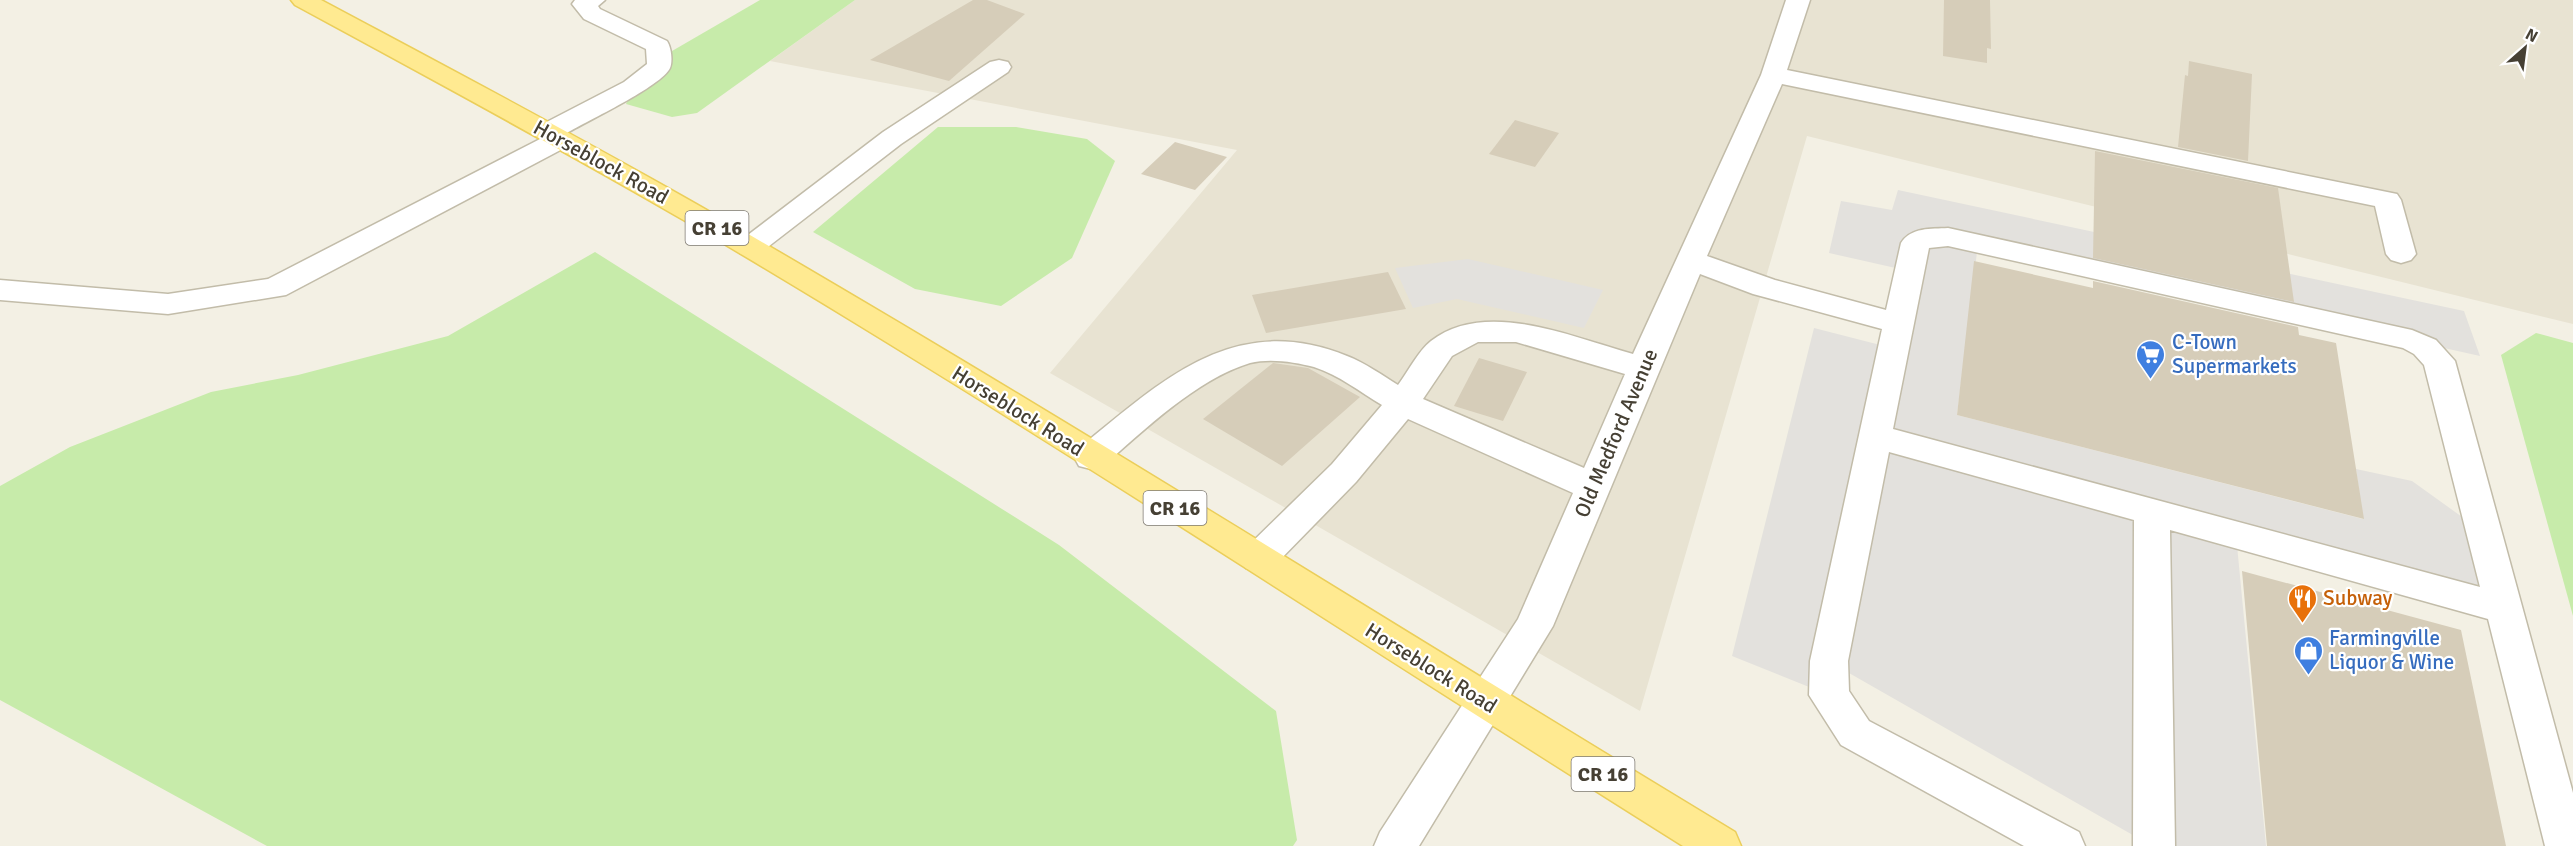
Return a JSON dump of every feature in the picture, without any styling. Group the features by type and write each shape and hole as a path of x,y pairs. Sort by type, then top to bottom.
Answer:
{"main road":[{"name":"Horseblock Road","path":"303,0 554,136 750,247 1259,558 1486,703 1720,846"}],"street":[{"path":"0,290 168,304 275,288 554,136 633,87 659,66 658,46 592,14 584,4 593,0"},
{"name":"Old Medford Avenue","path":"1395,846 1534,626 1643,368 1773,75 1797,0"},
{"path":"750,247 892,138 999,67"},
{"path":"1773,75 2387,200 2401,254"},
{"path":"2064,846 1855,734 1829,695 1829,661 1897,323 1915,243 1925,238 1948,237 2412,340 2425,347 2439,362 2566,846"},
{"path":"1691,260 1764,287 1897,323"},
{"path":"1259,558 1344,473 1403,403 1441,349 1472,332 1516,332 1643,368"},
{"path":"1091,457 1210,366 1244,354 1284,350 1328,361 1367,380 1403,403 1593,487"},
{"path":"1874,436 2502,608"},
{"path":"2152,512 2154,846"}],"shaded area":[{"path":"855,0 2573,0 2573,324 1807,136 1640,711 1050,373 1237,150 770,61"},
{"path":"1898,190 2464,311 2480,356 1978,244 1957,415 2363,519 2356,469 2412,481 2483,532 2502,608 2236,535 2266,846 2152,846 1835,665 1829,695 1732,656 1814,328 1892,348 1909,271 1829,253 1841,201 1892,210"},
{"path":"1468,259 1603,290 1584,328 1457,299 1413,308 1395,268"}],"green space":[{"path":"760,0 855,0 697,113 672,117 626,104 641,69"},
{"path":"938,127 1016,127 1087,139 1115,161 1072,258 1001,306 915,289 813,232"},
{"path":"595,252 1059,545 1276,711 1297,840 1293,846 267,846 0,700 0,486 70,447 211,392 298,375 448,336"},
{"path":"2536,333 2573,343 2573,616 2501,355"}],"building":[{"path":"973,0 987,0 1025,14 949,81 870,60"},
{"path":"1944,0 1990,0 1991,49 1987,48 1987,63 1943,56"},
{"path":"2189,61 2252,74 2248,161 2178,147 2185,75 2188,76"},
{"path":"1515,120 1559,133 1535,167 1489,154"},
{"path":"1175,142 1227,157 1195,190 1141,174"},
{"path":"2095,151 2278,188 2294,302 2093,258"},
{"name":"C‑Town Supermarkets","path":"1974,261 2093,288 2093,281 2298,327 2299,335 2336,343 2364,519 1957,415"},
{"path":"1388,272 1406,309 1266,333 1252,295"},
{"path":"1479,358 1527,372 1503,421 1454,406"},
{"path":"1273,363 1308,368 1360,397 1282,466 1203,419"},
{"path":"2242,571 2461,630 2506,846 2267,846"}],"place":[{"name":"C‑Town Supermarkets","path":"2151,380"},
{"name":"Subway","path":"2302,624"},
{"name":"Farmingville Liquor & Wine","path":"2308,676"}]}
